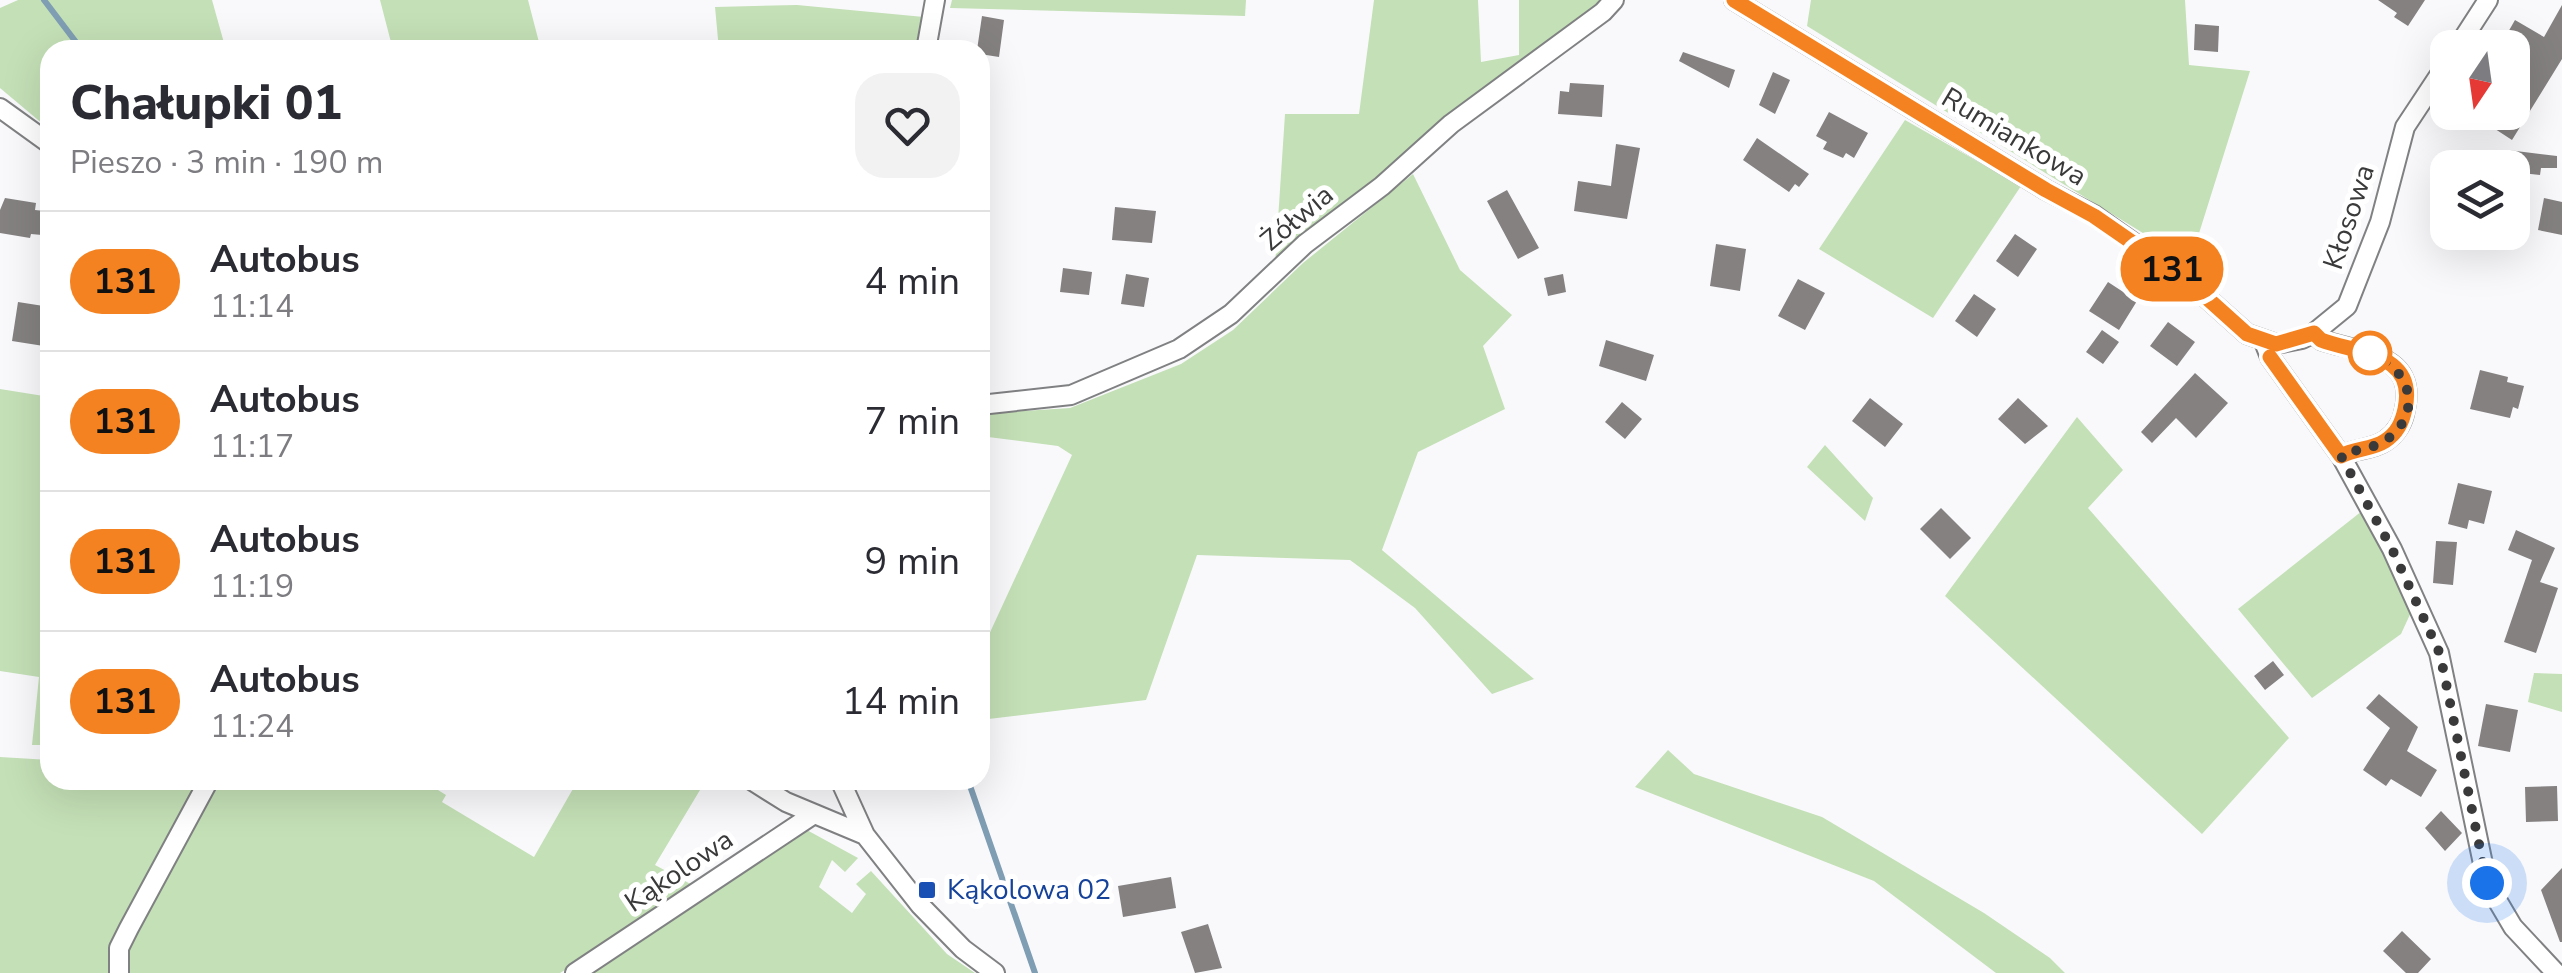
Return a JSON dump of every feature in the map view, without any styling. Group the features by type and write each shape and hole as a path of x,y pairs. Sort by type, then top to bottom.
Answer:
{"street":[{"path":"928,40 935,0"},
{"name":"Żółwia","path":"990,405 1071,396 1179,349 1230,314 1304,244 1382,186 1451,124 1614,0"},
{"name":"Rumiankowa","path":"1734,0 2094,216 2188,281 2247,334 2264,342 2270,357 2341,456 2392,549 2440,654 2487,883 2513,927 2556,973"},
{"path":"2469,30 2488,0"},
{"name":"Kłosowa","path":"2314,333 2347,306 2380,222 2405,127 2430,89"},
{"path":"0,108 40,137"},
{"path":"2264,342 2286,343 2314,333 2321,340 2386,360 2404,376 2405,410 2398,430 2382,444 2341,456"},
{"path":"119,973 119,948 128,928 203,790"},
{"path":"770,790 865,835"},
{"path":"845,790 865,835 920,906 963,949 995,973"},
{"name":"Kąkolowa","path":"575,973 814,814"}],"green space":[{"path":"18,0 212,0 223,40 40,40 40,122 0,88 0,8"},
{"path":"380,0 528,0 538,40 390,40"},
{"path":"952,0 1246,0 1245,16 950,8"},
{"path":"1374,0 1478,0 1481,62 1519,55 1519,0 1606,0 1355,195 1275,265 1285,114 1359,114"},
{"path":"1811,0 2185,0 2189,65 2250,71 2190,262 1807,26"},
{"path":"797,5 924,17 919,40 718,40 715,7"},
{"path":"1905,120 2021,186 1933,318 1819,249"},
{"path":"1413,174 1460,270 1512,315 1483,346 1505,409 1418,452 1382,550 1534,679 1492,694 1415,608 1350,560 1197,555 1146,700 990,719 990,632 1072,455 1058,446 990,437 990,413 1070,408 1181,364 1233,330 1303,263"},
{"path":"0,389 40,395 40,745 32,745 39,677 0,671"},
{"path":"2077,417 2123,470 2088,508 2289,738 2202,834 1945,596"},
{"path":"1825,445 1873,498 1865,521 1807,467"},
{"path":"2362,511 2413,608 2401,634 2312,698 2238,609"},
{"path":"2534,673 2562,674 2562,712 2528,702"},
{"path":"1668,750 1694,774 1822,817 1984,913 2050,958 2065,973 1996,973 1874,881 1635,787"},
{"path":"0,757 40,759 40,790 198,790 114,973 0,973"},
{"path":"214,790 438,790 446,795 442,802 534,857 572,790 700,790 655,865 698,888 560,973 126,973 129,945"},
{"path":"805,829 858,858 845,872 832,860 819,887 852,913 866,894 856,884 871,871 947,954 975,973 587,973"}],"building":[{"path":"2378,0 2425,0 2408,26"},
{"path":"2562,5 2562,59 2530,111 2530,30 2509,30 2515,20 2544,37"},
{"path":"982,16 1004,20 999,57 990,56 990,40 978,40"},
{"path":"2195,24 2219,26 2218,52 2194,50"},
{"path":"1683,52 1735,70 1729,88 1679,61"},
{"path":"1773,72 1790,80 1775,114 1759,105"},
{"path":"1570,83 1604,85 1602,117 1558,114 1560,91 1569,92"},
{"path":"1829,112 1868,133 1854,158 1846,153 1843,158 1823,149 1827,142 1816,136"},
{"path":"2497,130 2518,130 2512,140"},
{"path":"1757,138 1809,174 1799,187 1795,184 1789,192 1743,160"},
{"path":"1616,144 1640,148 1627,219 1574,211 1578,181 1611,186"},
{"path":"2530,153 2557,156 2557,168 2541,168 2540,175 2530,174"},
{"path":"1507,190 1539,248 1518,259 1487,201"},
{"path":"5,198 36,203 35,210 40,210 40,235 31,234 30,238 0,233 0,210"},
{"path":"2544,198 2562,202 2562,235 2538,230"},
{"path":"1115,207 1156,211 1152,243 1112,240"},
{"path":"2015,234 2037,249 2018,277 1996,261"},
{"path":"1716,244 1746,249 1740,291 1710,286"},
{"path":"1063,268 1092,272 1089,295 1060,292"},
{"path":"1126,274 1149,278 1144,307 1121,304"},
{"path":"1563,274 1566,292 1548,296 1544,278"},
{"path":"1798,279 1825,293 1805,330 1778,316"},
{"path":"2108,282 2137,301 2119,330 2089,311"},
{"path":"1974,294 1996,309 1977,337 1955,321"},
{"path":"18,302 40,305 40,345 12,341"},
{"path":"2168,322 2195,342 2177,366 2150,346"},
{"path":"2102,330 2119,342 2103,364 2086,352"},
{"path":"1606,340 1654,355 1646,381 1599,366"},
{"path":"2480,370 2524,386 2518,409 2513,407 2510,418 2470,409"},
{"path":"2195,373 2228,403 2196,438 2176,418 2152,443 2141,432"},
{"path":"1870,398 1903,424 1885,447 1852,421"},
{"path":"2018,398 2048,426 2025,444 1998,419"},
{"path":"1622,402 1642,419 1625,439 1605,422"},
{"path":"2458,483 2492,491 2484,524 2469,520 2467,529 2448,524"},
{"path":"1941,508 1971,538 1950,559 1920,529"},
{"path":"2516,530 2555,548 2540,582 2558,588 2536,653 2504,642 2532,560 2508,550"},
{"path":"2436,541 2457,542 2453,585 2433,583"},
{"path":"2273,661 2284,675 2265,690 2254,676"},
{"path":"2379,694 2418,727 2407,751 2437,770 2421,797 2391,779 2386,786 2363,770 2390,728 2366,708"},
{"path":"2486,704 2518,710 2510,752 2478,746"},
{"path":"2557,786 2558,821 2526,822 2525,787"},
{"path":"2441,811 2462,833 2445,851 2425,828"},
{"path":"2562,868 2562,942 2560,942 2541,890"},
{"path":"1171,877 1176,908 1123,917 1118,886"},
{"path":"1208,924 1222,968 1195,973 1181,932"},
{"path":"2402,931 2431,959 2418,973 2406,973 2383,951"}],"waterway":[{"path":"44,0 74,40"},
{"path":"971,790 1035,973"}],"bus line":[{"name":"131","path":"1734,0 2094,216 2188,281 2247,334 2276,344 2314,333 2321,340 2386,360 2404,376 2407,386 2408,398 2398,430 2382,444 2341,456 2270,357"}],"place":[{"name":"Kąkolowa 02","path":"927,890"}],"route":[{"path":"2370,353 2386,360 2404,376 2408,398 2403,420 2382,444 2341,456 2392,549 2440,654 2487,883"}]}
